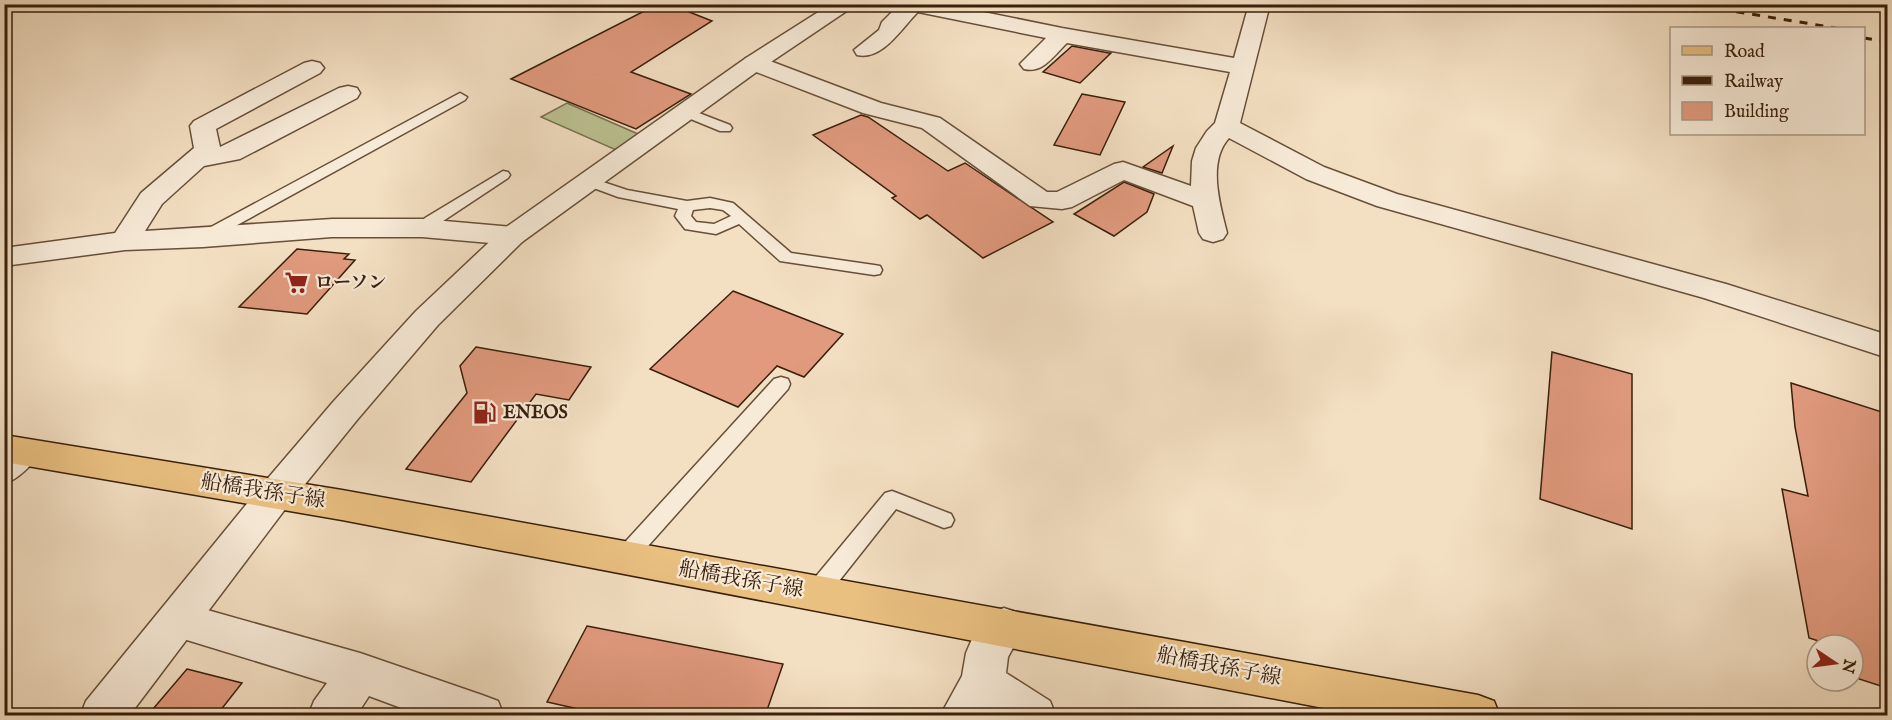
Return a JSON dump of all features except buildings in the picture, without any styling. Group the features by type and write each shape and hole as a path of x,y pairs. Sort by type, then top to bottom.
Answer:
{"main road":[{"name":"船橋我孫子線","path":"13,459 276,494 1004,626 1478,716"}],"street":[{"path":"102,716 276,494 427,318 512,236 754,63 847,4"},
{"path":"1213,233 1204,201 1204,163 1219,132 1227,126 1260,4"},
{"path":"866,50 890,32 890,27 912,5 1062,35 1243,67"},
{"path":"1032,64 1062,35"},
{"path":"754,63 872,108 931,123 1040,200 1062,201 1123,170 1204,201"},
{"path":"125,241 151,199 207,150 203,126 312,68"},
{"path":"196,160 231,153 348,93"},
{"path":"1227,126 1314,173 1387,200 1715,291 1887,347"},
{"path":"4,257 125,241 202,238 332,228 422,228 512,236"},
{"path":"178,620 360,673 482,716"},
{"path":"1004,626 987,653 973,699 1034,716"},
{"path":"330,716 360,673"}],"lane":[{"path":"202,238 460,97"},
{"path":"686,112 725,128"},
{"path":"422,228 503,175"},
{"path":"588,181 623,194 687,206 710,203 728,206 786,257 874,270"},
{"path":"687,206 683,216 691,226 716,229 740,218"},
{"path":"624,558 781,384"},
{"path":"816,593 891,499 944,520"}],"green space":[{"path":"567,103 638,134 616,150 541,117"}],"railway":[{"path":"1658,4 1697,11"},
{"path":"1689,4 1830,27"},
{"path":"1865,38 1888,42"}],"place":[{"name":"ローソン","path":"297,283"},
{"name":"ENEOS","path":"485,413"}]}
